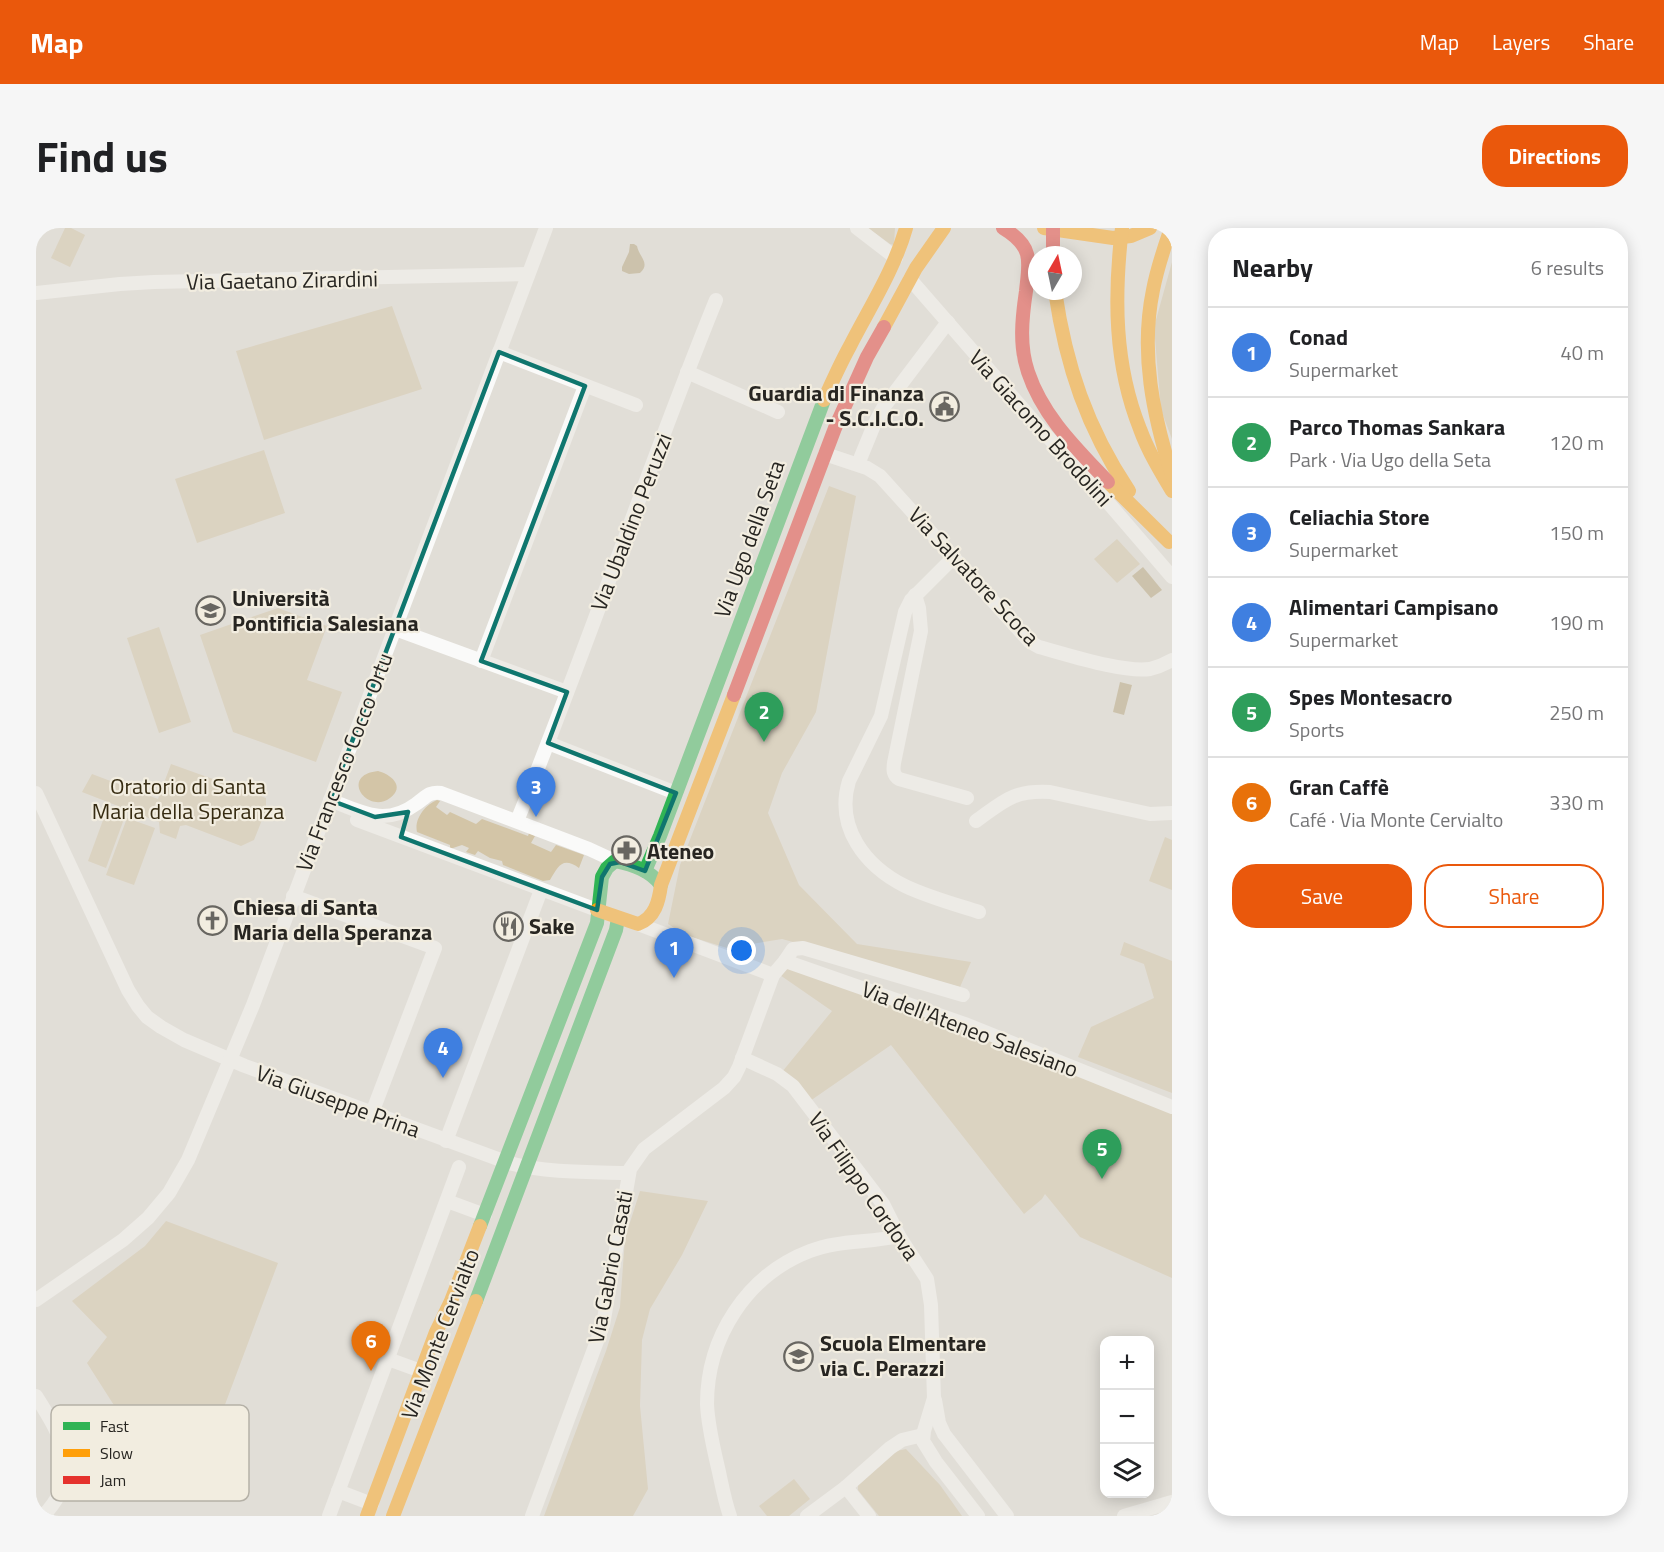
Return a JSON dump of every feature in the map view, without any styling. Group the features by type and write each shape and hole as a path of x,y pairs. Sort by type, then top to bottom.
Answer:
{"street":[{"name":"Via Francesco Cocco Ortu","path":"36,1300 123,1240 148,1218 163,1201 188,1160 249,1014 546,228"},
{"path":"857,228 896,258"},
{"name":"Via Ugo della Seta","path":"645,871 818,412 896,258 906,228"},
{"path":"913,273 927,228"},
{"path":"913,273 944,228"},
{"path":"1003,228 1027,250 1022,314 1022,351 1036,395 1050,417 1084,457 1133,510 1170,544"},
{"path":"1044,228 1113,238 1131,236 1150,228"},
{"path":"1053,228 1053,246"},
{"path":"1122,228 1116,292 1119,348 1125,384 1137,423 1154,460 1172,491"},
{"path":"1170,228 1159,258 1151,295 1147,345 1152,397 1172,475"},
{"name":"Via Ugo della Seta","path":"661,885 835,428 867,357 913,273"},
{"name":"Via Giacomo Brodolini","path":"913,273 948,322 1172,577"},
{"name":"Via Gaetano Zirardini","path":"36,293 154,282 528,274"},
{"name":"Via Ubaldino Peruzzi","path":"517,821 716,300"},
{"path":"1056,300 1064,347 1083,404 1113,466 1170,544"},
{"path":"858,464 883,408 948,322"},
{"path":"499,352 636,405"},
{"path":"687,372 778,412"},
{"path":"481,661 585,386"},
{"name":"Via Salvatore Scoca","path":"825,454 858,464 879,476 1030,642 1039,647 1105,664 1135,669 1150,669 1172,660"},
{"path":"954,557 915,595 905,612 881,716 849,781 845,801 851,833 860,850 873,865 904,885 979,912"},
{"path":"915,595 920,608 921,631 894,772 899,779 967,798"},
{"path":"394,629 567,692"},
{"path":"548,743 676,793"},
{"path":"976,821 1009,797 1036,792 1050,792 1150,814 1172,813"},
{"name":"Via Giuseppe Prina","path":"36,793 123,980 138,1006 147,1017 161,1027 229,1060 505,1161 526,1167 571,1172 628,1173"},
{"path":"328,804 381,817 393,815 416,804 430,793 441,793 615,861 626,863 645,871 656,878 661,885 659,898 653,911 647,920 638,924"},
{"path":"328,804 401,837 773,975 793,949 803,948 963,995"},
{"path":"401,837 416,804"},
{"path":"597,910 602,877 607,867 615,861"},
{"path":"446,1141 541,890"},
{"path":"294,896 435,948 372,1113"},
{"name":"Via Monte Cervialto","path":"338,1491 369,1510 440,1322 451,1302 597,923 597,910"},
{"name":"Via Monte Cervialto","path":"393,1516 616,930 618,918"},
{"name":"Via dell'Ateneo Salesiano","path":"785,961 965,1024 1172,1107"},
{"name":"Via Gabrio Casati","path":"532,1516 603,1325 628,1173 644,1149 717,1095 737,1073 773,975"},
{"name":"Via Filippo Cordova","path":"742,1058 773,1071 793,1086 883,1204 899,1236 921,1268 928,1283 932,1316 934,1398 923,1435"},
{"name":"Via Monte Cervialto","path":"329,1516 459,1167"},
{"path":"447,1201 485,1215"},
{"path":"730,1516 713,1447 708,1401 716,1352 733,1314 765,1276 806,1252 828,1245 899,1236"},
{"name":"Via Monte Cervialto","path":"388,1359 421,1371"},
{"path":"36,1396 51,1422"},
{"path":"934,1398 940,1426 1007,1516"},
{"path":"807,1516 893,1445 902,1440 923,1435 923,1441 930,1453 978,1516"},
{"path":"930,1453 933,1444 949,1440"},
{"path":"846,1486 869,1516"},
{"path":"43,1516 55,1501"},
{"path":"1124,1516 1172,1502"}],"highlighted area":[{"path":"499,352 585,386 481,661 567,692 548,743 676,793 645,871 620,862 610,864 602,877 597,910 401,837 408,812 375,817 330,800"}],"green space":[{"path":"65,228 71,228 85,235 70,267 51,258"},
{"path":"868,228 895,228 894,245 890,244"},
{"path":"1172,262 1172,439 1161,410 1154,327"},
{"path":"392,306 422,389 264,440 236,351"},
{"path":"264,450 285,513 197,543 175,479"},
{"path":"829,486 856,496 816,712 782,773 768,813 799,885 857,944 971,962 960,987 782,939 727,948 685,935 668,924 680,865"},
{"path":"1117,539 1140,564 1117,583 1094,559"},
{"path":"278,608 327,626 307,680 342,692 316,762 233,732 200,635"},
{"path":"159,627 191,722 159,733 127,638"},
{"name":"Oratorio di Santa Maria della Speranza","path":"171,764 266,798 266,810 254,840 241,846 186,825 180,826 176,839 160,833 159,822 82,792 92,774 158,799"},
{"path":"378,771 391,778 397,789 390,798 381,802 373,802 361,792 360,779 366,774"},
{"path":"437,800 440,801 436,807 447,815 450,812 476,824 482,819 528,836 529,833 535,836 531,843 551,852 556,845 584,855 579,868 564,863 558,867 550,880 543,881 503,865 502,861 490,858 478,851 475,855 466,852 469,848 462,845 450,849 450,845 417,832 417,822 421,813"},
{"path":"106,812 124,819 106,868 88,861"},
{"path":"127,818 155,828 134,885 106,875"},
{"path":"1165,837 1172,840 1172,890 1149,881"},
{"path":"1124,942 1172,961 1172,1093 1078,1057 1091,1027 1154,998 1144,964 1120,955"},
{"path":"786,964 954,1023 1050,1066 1059,1067 1172,1111 1172,1278 1080,1237 1045,1194 1024,1214 891,1045 810,1101 782,1072 832,1011 777,973"},
{"path":"640,1191 708,1201 682,1255 650,1309 642,1340 640,1406 648,1489 633,1516 544,1516 606,1351 620,1307 625,1238"},
{"path":"166,1221 278,1263 225,1405 114,1405 87,1363 107,1337 72,1301 145,1246"},
{"path":"906,1449 940,1485 962,1516 879,1516 858,1490 858,1481 896,1451"},
{"path":"794,1479 810,1499 789,1516 767,1516 759,1506"}],"shaded area":[{"path":"630,244 637,246 643,260 644,266 640,273 629,274 622,271"},
{"path":"1143,567 1162,590 1151,598 1132,576"},
{"path":"1120,682 1132,685 1124,715 1113,712"}],"traffic: fast":[{"path":"645,871 824,400"},
{"path":"480,1226 597,923 602,877 615,861 641,869 652,875 661,885"},
{"path":"476,1301 616,930 618,918"}],"traffic: slow":[{"path":"824,400 888,274 906,228"},
{"path":"884,327 916,268 944,228"},
{"path":"1044,228 1113,238 1131,236 1150,228"},
{"path":"1122,228 1117,304 1125,380 1143,437 1172,491"},
{"path":"1171,228 1155,282 1149,314 1148,360 1154,407 1172,475"},
{"path":"1057,300 1065,345 1080,396 1101,444 1129,491"},
{"path":"1108,482 1169,542"},
{"path":"597,910 638,924 652,913 734,695"},
{"path":"367,1516 436,1332 451,1301 480,1226"},
{"path":"393,1516 476,1301"}],"traffic: jam":[{"path":"1003,228 1021,243 1028,258 1022,342 1025,362 1034,388 1042,404 1062,432 1108,482"},
{"path":"1053,228 1053,246"},
{"path":"734,695 835,428 867,357 884,327"}],"place":[{"name":"Guardia di Finanza - S.C.I.C.O.","path":"945,406"},
{"name":"Università Pontificia Salesiana","path":"211,611"},
{"name":"Parco Thomas Sankara","path":"764,742"},
{"name":"Celiachia Store","path":"536,817"},
{"name":"Ateneo","path":"626,851"},
{"name":"Chiesa di Santa Maria della Speranza","path":"212,920"},
{"name":"Sake","path":"508,926"},
{"name":"Conad","path":"674,978"},
{"name":"Alimentari Campisano","path":"443,1078"},
{"name":"Spes Montesacro","path":"1102,1179"},
{"name":"Scuola Elmentare via C. Perazzi","path":"799,1356"},
{"name":"Gran Caffè","path":"371,1371"}]}
